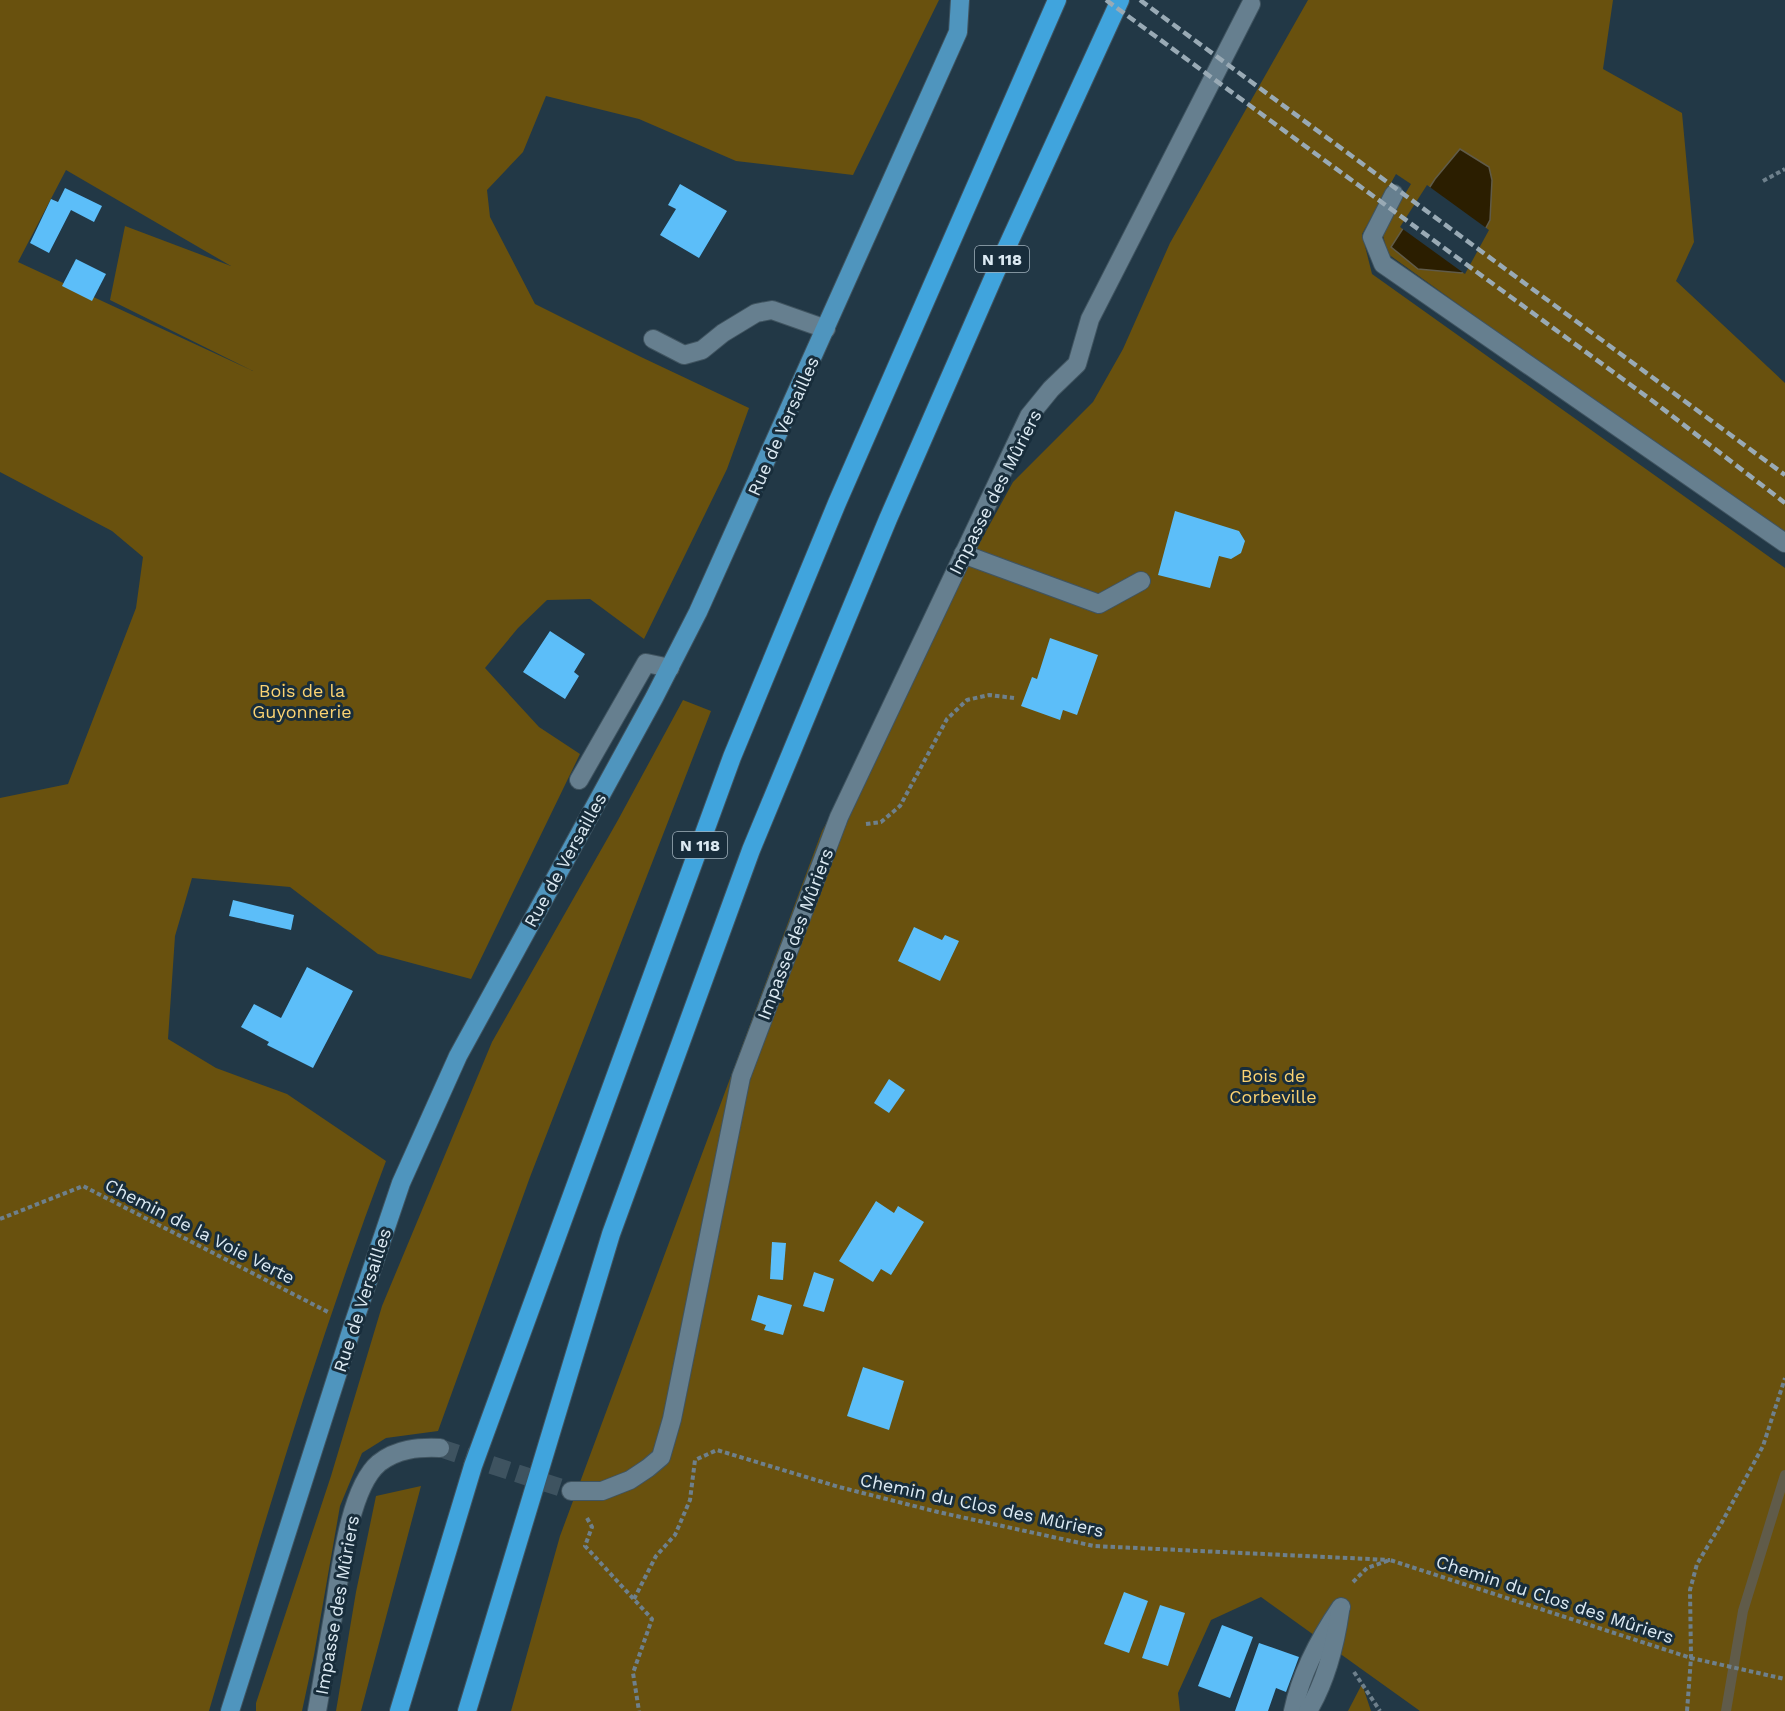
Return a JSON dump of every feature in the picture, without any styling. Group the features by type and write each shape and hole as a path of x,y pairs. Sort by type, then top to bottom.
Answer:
{"highway":[{"name":"N 118","path":"399,1711 472,1466 732,758 837,503 1057,0"},
{"name":"N 118","path":"467,1711 611,1234 751,850 888,519 1120,0"}],"main road":[{"name":"Rue de Versailles","path":"230,1711 353,1325 401,1183 458,1056 670,668 698,612 958,32 960,0"}],"street":[{"name":"Impasse des Mûriers","path":"571,1491 602,1491 630,1480 661,1457 672,1419 741,1077 839,817 1029,416 1051,389 1077,364 1090,319 1251,4"},
{"path":"1394,194 1372,237 1383,264 1785,543"},
{"path":"653,339 684,355 702,350 723,333 756,313 772,310 826,329"},
{"path":"963,554 1099,604 1141,581"},
{"path":"579,780 646,663 670,668"},
{"name":"Impasse des Mûriers","path":"317,1711 347,1531 357,1501 369,1476 379,1463 402,1450 422,1447 440,1448"},
{"path":"1308,1711 1315,1701 1335,1644 1341,1607"},
{"path":"1293,1711 1296,1695 1318,1640 1341,1607"}],"path":[{"path":"1763,181 1785,169"},
{"path":"839,817 866,824 881,822 900,806 947,718 967,700 988,695 1014,698"},
{"name":"Chemin de la Voie Verte","path":"0,1219 83,1186 353,1325"},
{"path":"1687,1711 1691,1658 1690,1590 1697,1564 1763,1446 1785,1378"},
{"name":"Chemin du Clos des Mûriers","path":"634,1599 656,1556 675,1535 690,1500 695,1460 717,1450 839,1487 938,1512 1094,1546 1390,1560 1691,1658 1785,1679"},
{"path":"571,1491 592,1527 585,1546 652,1619 633,1673 639,1711"},
{"path":"1341,1607 1352,1583 1367,1568 1390,1560"},
{"path":"1335,1644 1380,1711"}],"green space":[{"name":"Bois de la Guyonnerie","path":"0,0 939,0 853,175 736,161 639,119 546,96 523,152 487,190 490,217 535,304 749,408 727,469 644,639 590,599 547,600 518,628 485,668 539,727 580,754 471,979 378,954 290,887 192,878 175,936 168,1039 216,1068 287,1094 386,1161 314,1365 209,1711 0,1711 0,798 68,784 136,608 143,557 112,531 0,472","holes":["66,170 231,266 125,226 110,300 253,371 18,262"]},
{"name":"Bois de Corbeville","path":"1308,0 1613,0 1603,69 1682,113 1694,242 1676,281 1785,383 1785,538 1388,254 1382,232 1411,184 1396,174 1362,234 1372,274 1785,568 1785,1711 1420,1711 1261,1597 1211,1620 1178,1693 1180,1711 511,1711 560,1536 822,831 1013,482 1093,402 1123,349 1170,243"},
{"path":"683,700 711,711 530,1177 438,1431 386,1438 362,1453 340,1506 302,1711 256,1711 256,1703 331,1476 382,1306 492,1042"},
{"path":"421,1486 361,1711 336,1711 356,1592 376,1496"},
{"path":"1362,1684 1371,1711 1348,1711"}],"shaded area":[{"path":"1460,149 1489,167 1492,180 1490,220 1462,273 1418,269 1391,247 1435,179"}],"pier":[{"path":"1427,185 1489,230 1465,274 1400,227"}],"building":[{"path":"680,184 727,211 699,258 660,235 676,209 668,205"},
{"path":"65,188 102,206 94,222 71,210 49,253 30,243 51,199 58,202"},
{"path":"76,259 106,274 92,301 62,286"},
{"path":"1175,511 1239,531 1245,541 1241,553 1231,559 1219,556 1210,588 1158,575"},
{"path":"550,631 585,654 574,672 579,676 565,699 523,672"},
{"path":"1050,638 1098,655 1077,715 1063,710 1060,720 1021,706 1032,677 1037,679"},
{"path":"233,900 294,915 291,930 229,916"},
{"path":"914,927 942,940 945,935 959,941 940,981 898,961"},
{"path":"307,967 353,991 313,1068 267,1045 269,1042 241,1027 254,1004 281,1018"},
{"path":"889,1079 905,1090 889,1113 874,1103"},
{"path":"876,1201 894,1213 898,1206 924,1222 891,1275 881,1269 873,1282 839,1261"},
{"path":"772,1242 786,1243 783,1280 770,1279"},
{"path":"814,1272 834,1279 824,1312 803,1306"},
{"path":"758,1295 792,1305 783,1335 764,1330 766,1325 751,1320"},
{"path":"863,1367 904,1381 889,1430 847,1416"},
{"path":"1124,1592 1148,1601 1129,1653 1104,1644"},
{"path":"1160,1605 1185,1613 1168,1666 1142,1658"},
{"path":"1222,1625 1253,1637 1230,1698 1198,1686"},
{"path":"1259,1643 1299,1657 1286,1692 1276,1688 1268,1711 1235,1711"}],"waterway":[{"path":"1726,1711 1743,1611 1785,1475"}],"tunnel":[{"path":"440,1448 571,1491"}],"railway":[{"path":"1106,0 1654,402 1785,503"},
{"path":"1140,0 1785,475"}]}
